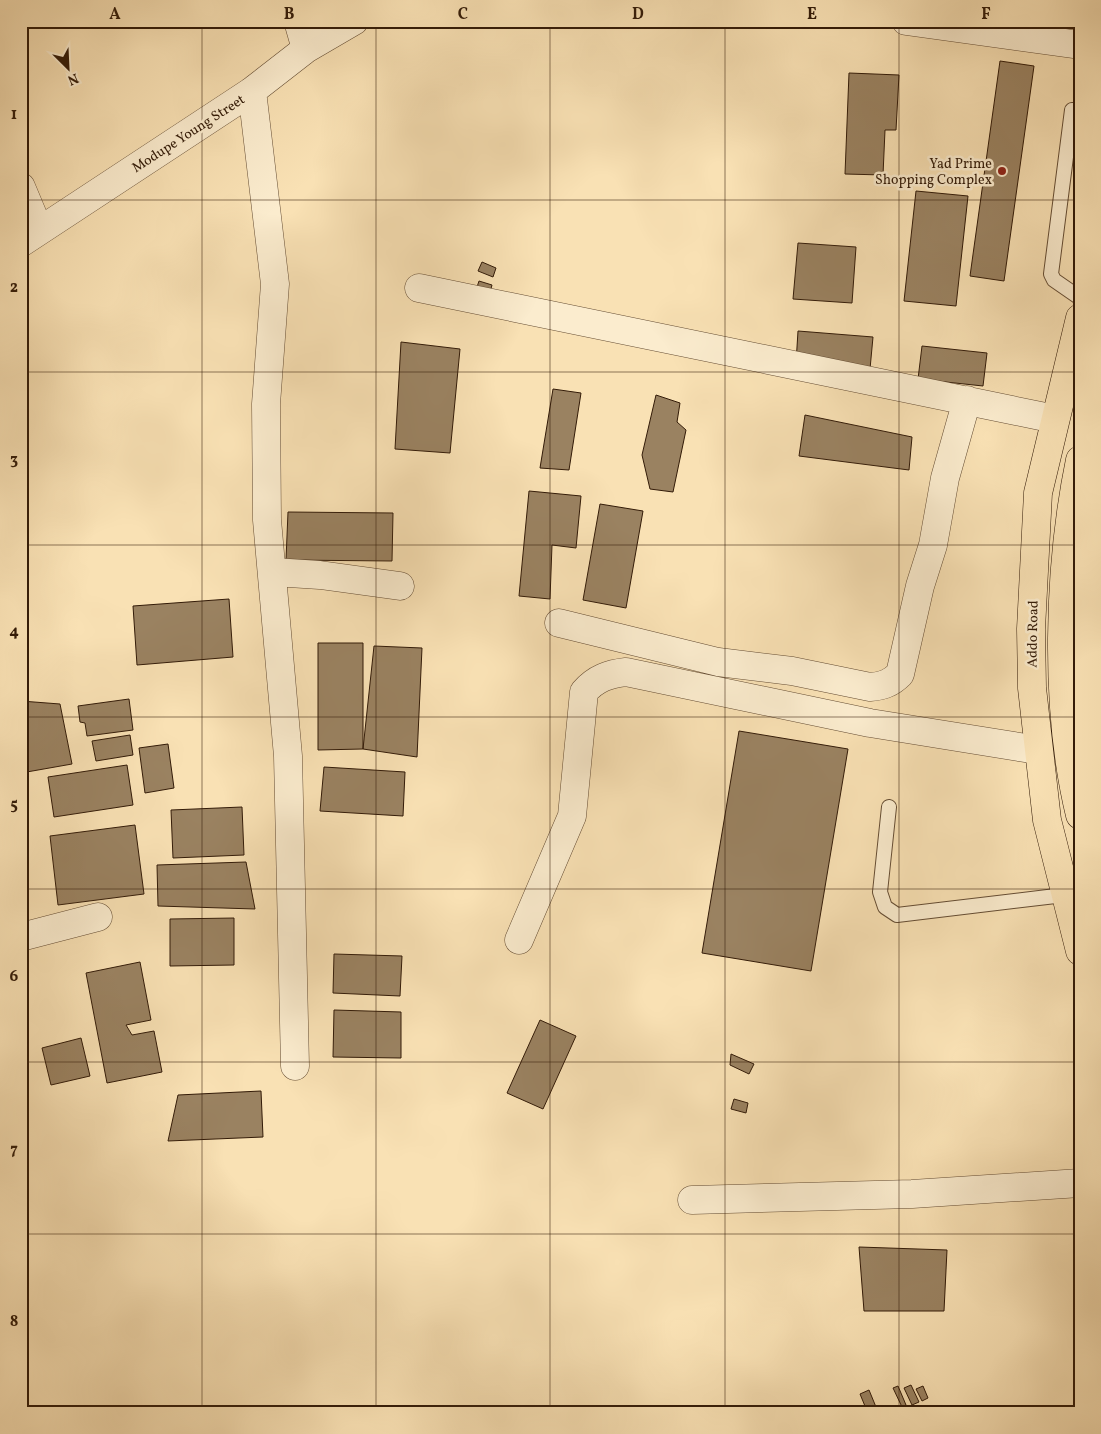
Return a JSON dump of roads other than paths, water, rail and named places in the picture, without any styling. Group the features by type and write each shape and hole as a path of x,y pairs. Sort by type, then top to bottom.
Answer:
{"main road":[{"name":"Addo Road","path":"1080,318 1038,493 1034,553 1032,688 1047,820 1064,895 1080,952"},
{"path":"1080,460 1066,561 1063,630 1072,704 1066,746 1080,815"}],"street":[{"path":"298,21 306,49"},
{"name":"Modupe Young Street","path":"30,236 252,91 306,49 354,21"},
{"path":"906,21 1080,46"},
{"path":"252,91 275,284 266,413 267,520 288,756 296,1066"},
{"path":"21,187 30,236"},
{"path":"419,288 1055,419"},
{"path":"559,623 718,662 792,671 870,686 881,686 892,682 900,674 932,545 945,478 967,400"},
{"path":"272,572 320,575 400,586"},
{"path":"520,940 572,816 584,692 592,683 608,674 626,672 870,722 1038,750"},
{"path":"21,937 98,917"},
{"path":"692,1200 912,1194 1080,1183"}],"lane":[{"path":"1072,110 1051,274 1054,280 1080,298"},
{"path":"889,807 880,892 884,907 897,915 1064,895"}],"place":[{"name":"Yad Prime Shopping Complex","path":"1002,171"}]}
